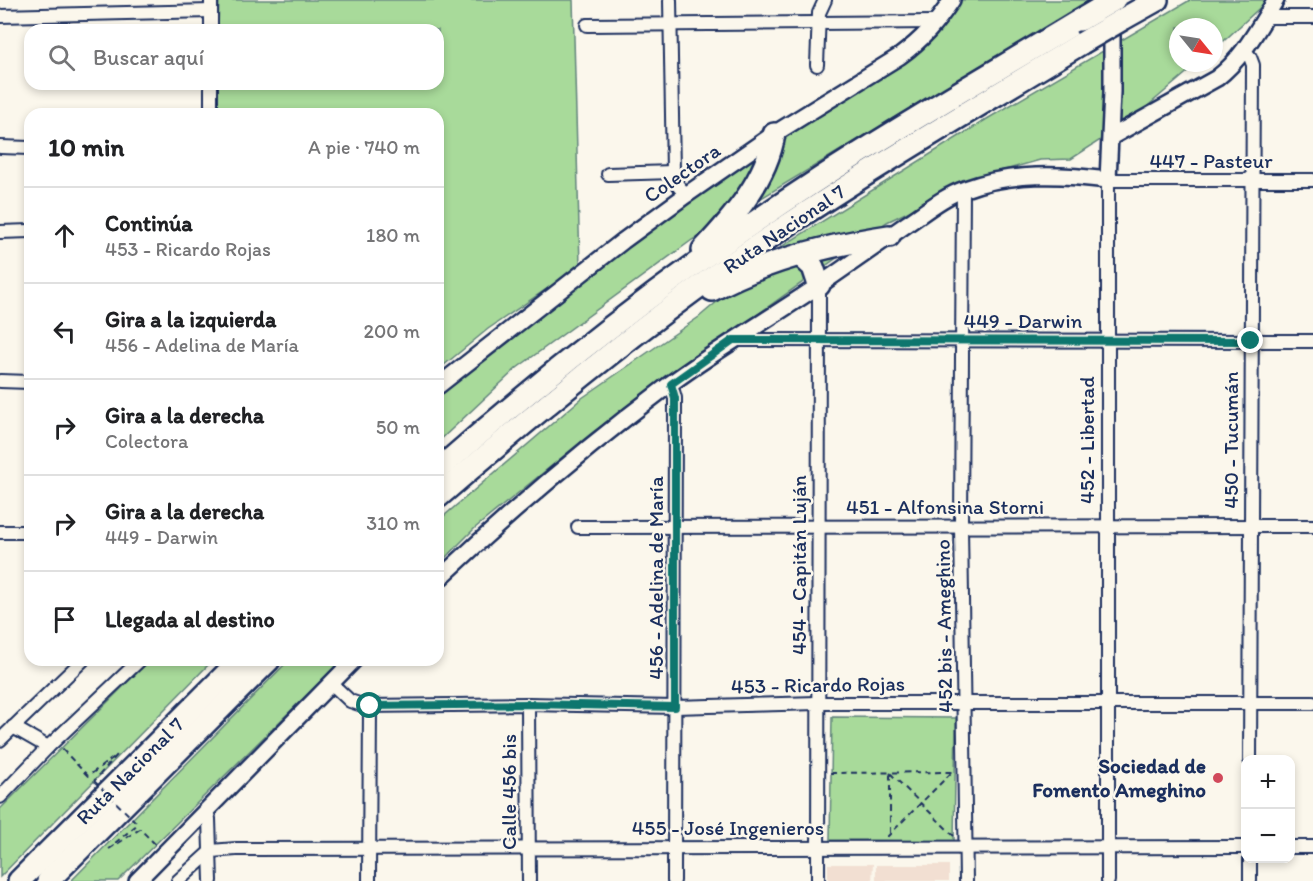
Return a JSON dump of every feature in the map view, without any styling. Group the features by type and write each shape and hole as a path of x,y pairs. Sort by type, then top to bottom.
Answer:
{"highway":[{"name":"Ruta Nacional 7","path":"444,465 591,340 813,183 1113,0"},
{"name":"Ruta Nacional 7","path":"444,492 510,434 608,355 718,273 830,197 1082,43 1157,0"},
{"path":"676,279 715,237 753,187 769,157 774,134"},
{"path":"646,327 732,281 769,265 843,243 889,236"},
{"path":"800,255 813,267 819,285"},
{"name":"Ruta Nacional 7","path":"20,881 234,666"},
{"name":"Ruta Nacional 7","path":"48,881 263,666"}],"street":[{"path":"670,0 673,172 675,182 686,195"},
{"path":"817,65 819,13 825,0"},
{"name":"Colectora","path":"444,381 686,195 774,134 920,42 938,22 952,0"},
{"name":"452 - Libertad","path":"1108,881 1108,180 1111,137 1113,0"},
{"path":"1111,137 1217,78 1228,69 1244,51 1276,0"},
{"path":"0,16 211,5 211,24"},
{"path":"1265,17 1313,17"},
{"path":"587,25 819,21 938,22"},
{"name":"450 - Tucumán","path":"1244,51 1253,64 1250,755"},
{"path":"210,108 211,90"},
{"path":"0,147 24,148"},
{"path":"609,174 673,172"},
{"path":"444,573 566,466 671,384 931,207 963,189 1007,178 1034,175 1108,180"},
{"name":"447 - Pasteur","path":"1108,180 1313,180"},
{"name":"452 bis - Ameghino","path":"963,189 961,526 966,881"},
{"path":"0,232 24,231"},
{"name":"454 - Capitán Luján","path":"818,881 819,285"},
{"name":"449 - Darwin","path":"733,340 1313,341"},
{"path":"0,381 24,382"},
{"name":"456 - Adelina de María","path":"671,384 675,398 676,526 674,881"},
{"name":"451 - Alfonsina Storni","path":"578,527 1313,526"},
{"path":"0,532 24,532"},
{"path":"0,740 77,666"},
{"path":"0,797 48,747 134,666"},
{"path":"137,881 348,666"},
{"name":"453 - Ricardo Rojas","path":"331,683 350,701 357,705 370,706 528,704 675,707 817,703 1313,703"},
{"name":"Calle 456 bis","path":"528,704 529,881"},
{"path":"369,881 370,706"},
{"path":"13,727 48,747"},
{"path":"207,811 211,881"},
{"name":"455 - José Ingenieros","path":"211,851 528,847 1241,847"},
{"path":"1295,847 1313,847"},
{"path":"178,881 211,851"},
{"path":"1250,863 1250,881"}],"path":[{"path":"48,747 58,745 88,776 117,756 94,782 138,824 109,849 140,829 165,854"},
{"path":"878,847 951,772"},
{"path":"817,774 966,772"},
{"path":"890,773 966,847"},
{"path":"890,773 890,835"}],"shaded area":[{"path":"828,864 873,864 872,881 828,881"},
{"path":"876,865 949,865 949,881 876,881"}],"green space":[{"path":"219,0 573,0 580,266 488,329 444,365 444,108 218,108 218,90 444,90 444,24 218,24"},
{"path":"958,0 1089,0 692,240 517,368 444,436 444,388 628,244 711,184 917,51"},
{"path":"1190,0 1268,0 1223,42 1223,18 1169,18 1169,72 1187,72 1130,121 1071,159 1040,160 980,177 887,222 593,432 475,528 444,559 444,516 582,398 699,317 784,245 987,119"},
{"path":"144,666 207,666 0,877 0,809"},
{"path":"283,666 336,666 118,881 71,881"},
{"path":"832,717 956,718 954,841 830,840"}],"place":[{"name":"Sociedad de Fomento Ameghino","path":"1218,778"}],"route":[{"path":"370,706 528,704 675,707 675,398 671,384 733,340 1251,341"}]}
